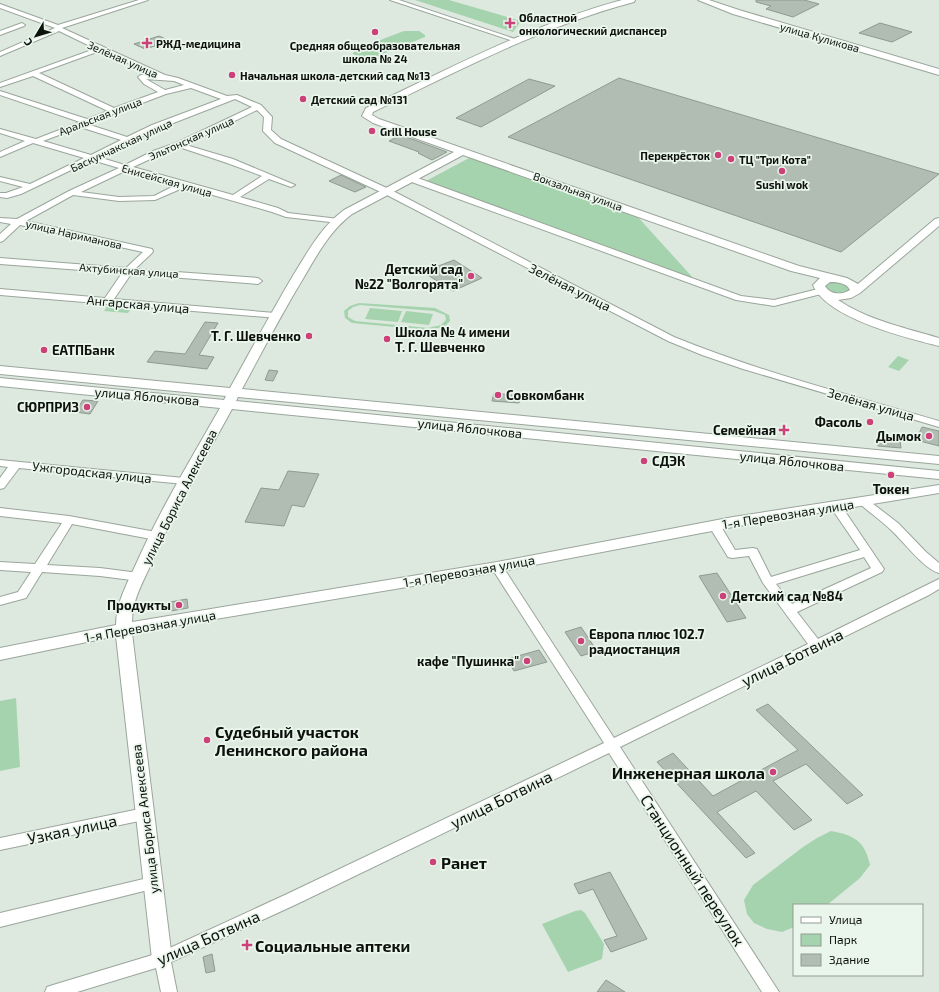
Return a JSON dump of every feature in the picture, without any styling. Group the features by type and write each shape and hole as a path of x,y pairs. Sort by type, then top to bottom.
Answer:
{"main road":[{"path":"518,41 578,16 631,0"},
{"name":"улица Куликова","path":"702,0 736,12 939,72"},
{"name":"Вокзальная улица","path":"518,41 369,110 367,116 376,121 795,269 808,275 829,300 839,307 867,319 939,342"},
{"name":"улица Бориса Алексеева","path":"162,958 144,814 124,629 126,603 139,577 156,536 184,481 196,463 230,398 323,236 336,221 362,204 412,180 463,151"},
{"path":"877,274 858,280 840,279 823,281 822,290 840,297 849,296 877,274 939,221"},
{"name":"Вокзальная улица","path":"795,269 840,279"},
{"path":"840,279 852,284 855,287 855,292 851,301 852,306 867,319"},
{"name":"улица Яблочкова","path":"0,370 230,398 939,475"},
{"name":"улица Яблочкова","path":"0,382 230,398 939,460"},
{"name":"1-я Перевозная улица","path":"0,654 124,629 497,567 715,526 939,489"}],"street":[{"path":"0,54 58,28 145,0"},
{"path":"393,0 518,41"},
{"name":"Зелёная улица","path":"0,6 58,28 163,77"},
{"path":"0,13 10,10"},
{"path":"0,34 22,26"},
{"path":"0,85 92,52 94,46"},
{"path":"33,73 114,111"},
{"name":"Зелёная улица","path":"163,77 141,77 146,83 164,92 191,86"},
{"path":"163,77 176,79 191,86 258,107"},
{"name":"Аральская улица","path":"0,155 12,149 164,92"},
{"path":"0,93 83,122 127,140"},
{"name":"Баскунчакская улица","path":"3,195 30,186 156,127 232,98"},
{"name":"Зелёная улица","path":"258,107 268,117 267,131 278,141 388,192 671,339 705,353 841,396 939,424"},
{"name":"Эльтонская улица","path":"0,239 18,222 72,193 156,153 179,145 258,107"},
{"name":"Енисейская улица","path":"0,131 275,210 286,215 336,221"},
{"path":"179,145 230,161 291,185"},
{"path":"0,146 12,149"},
{"path":"234,198 268,176"},
{"path":"0,179 30,186"},
{"path":"412,180 739,298 774,303 822,290"},
{"path":"72,193 119,199 155,198 185,184"},
{"name":"улица Нариманова","path":"0,220 18,222 148,251 129,270"},
{"name":"Ахтубинская улица","path":"0,260 258,281"},
{"path":"108,301 129,270"},
{"name":"Ангарская улица","path":"0,292 276,316"},
{"name":"Ужгородская улица","path":"0,463 184,481"},
{"path":"0,486 16,464"},
{"path":"864,502 894,526 922,556 939,569"},
{"path":"790,610 878,569 836,506"},
{"path":"0,512 69,520 156,536"},
{"path":"0,601 22,595 69,520"},
{"path":"715,526 732,554 753,552 769,582 816,645"},
{"path":"769,582 867,552"},
{"path":"0,566 37,570 100,572 139,577"},
{"name":"Станционный переулок","path":"497,567 771,992"},
{"name":"улица Ботвина","path":"53,992 162,958 306,893 925,592 939,583"},
{"name":"Узкая улица","path":"0,844 144,814"},
{"path":"0,920 152,883"},
{"name":"улица Бориса Алексеева","path":"162,958 169,992"}],"green space":[{"path":"415,0 449,0 521,21 513,32"},
{"path":"404,31 419,31 425,35 425,37 375,57 360,58 353,54 354,50"},
{"path":"471,157 636,215 695,280 426,181"},
{"path":"836,281 848,285 851,291 844,294 838,294 825,288 826,284"},
{"path":"359,303 435,308 449,315 450,321 444,327 427,330 352,323 345,318 344,311 350,306","holes":["360,305 434,311 445,315 446,320 441,325 428,328 355,321 348,317 348,311 353,307"]},
{"path":"108,305 132,307 128,313 104,311"},
{"path":"370,308 402,311 398,322 365,319"},
{"path":"406,311 433,314 429,325 401,322"},
{"path":"898,356 909,360 899,371 888,367"},
{"path":"16,698 20,767 0,771 0,701"},
{"path":"831,831 852,837 862,845 870,865 860,878 828,904 793,904 793,927 782,932 767,929 754,923 747,914 744,900 753,885 817,838"},
{"path":"581,910 585,913 604,944 602,959 568,972 542,924"}],"building":[{"path":"756,0 804,0 819,4 793,17 766,9 771,6 756,2"},
{"path":"880,23 912,32 892,42 859,33"},
{"path":"159,36 170,41 145,49 134,44"},
{"name":"ТЦ \"Три Кота\"","path":"619,78 939,174 841,252 508,137"},
{"path":"529,79 555,86 481,127 456,118"},
{"path":"401,135 447,152 432,160 418,153 419,152 389,141"},
{"path":"341,175 366,187 355,192 329,181"},
{"name":"Детский сад №22 \"Волгорята\"","path":"454,260 482,278 453,291 423,272"},
{"path":"205,322 218,323 199,355 214,357 207,369 147,362 155,351 185,354"},
{"path":"269,370 278,371 273,381 265,380"},
{"path":"494,393 520,396 519,403 492,401"},
{"name":"СЮРПРИЗ","path":"83,400 98,401 90,414 75,412"},
{"name":"Дымок","path":"922,427 939,431 939,446 916,440"},
{"path":"877,439 900,441 901,448 878,446"},
{"path":"288,471 319,474 304,507 292,505 284,526 245,522 261,488 279,490"},
{"name":"Детский сад №84","path":"717,573 746,618 727,622 699,576"},
{"name":"Продукты","path":"187,599 188,608 171,611 170,602"},
{"name":"Европа плюс 102.7 радиостанция","path":"581,627 597,651 581,656 565,632"},
{"name":"кафе \"Пушинка\"","path":"539,650 547,662 514,671 507,659"},
{"name":"Инженерная школа","path":"768,704 863,795 847,804 806,764 773,781 812,820 794,830 756,791 717,812 755,853 746,858 657,762 673,753 713,796 798,750 756,710"},
{"path":"610,872 647,939 611,952 604,940 617,936 593,889 579,894 574,884"},
{"path":"212,954 215,971 206,973 203,957"},
{"path":"606,980 625,992 597,992"}],"place":[{"name":"Областной онкологический диспансер","path":"510,23"},
{"name":"Средняя общеобразовательная школа № 24","path":"375,32"},
{"name":"РЖД-медицина","path":"147,43"},
{"name":"Начальная школа-детский сад №13","path":"232,75"},
{"name":"Детский сад №131","path":"303,99"},
{"name":"Grill House","path":"372,131"},
{"name":"Перекрёсток","path":"718,155"},
{"name":"ТЦ \"Три Кота\"","path":"731,159"},
{"name":"Sushi wok","path":"782,171"},
{"name":"Детский сад №22 \"Волгорята\"","path":"471,276"},
{"name":"Т. Г. Шевченко","path":"309,336"},
{"name":"Школа № 4 имени Т. Г. Шевченко","path":"387,339"},
{"name":"ЕАТПБанк","path":"44,350"},
{"name":"Совкомбанк","path":"498,395"},
{"name":"СЮРПРИЗ","path":"87,407"},
{"name":"Фасоль","path":"870,422"},
{"name":"Семейная","path":"784,430"},
{"name":"Дымок","path":"929,436"},
{"name":"СДЭК","path":"644,461"},
{"name":"Токен","path":"891,475"},
{"name":"Детский сад №84","path":"723,596"},
{"name":"Продукты","path":"179,605"},
{"name":"Европа плюс 102.7 радиостанция","path":"581,641"},
{"name":"кафе \"Пушинка\"","path":"527,661"},
{"name":"Судебный участок Ленинского района","path":"207,740"},
{"name":"Инженерная школа","path":"773,772"},
{"name":"Ранет","path":"433,862"},
{"name":"Социальные аптеки","path":"247,945"}]}
